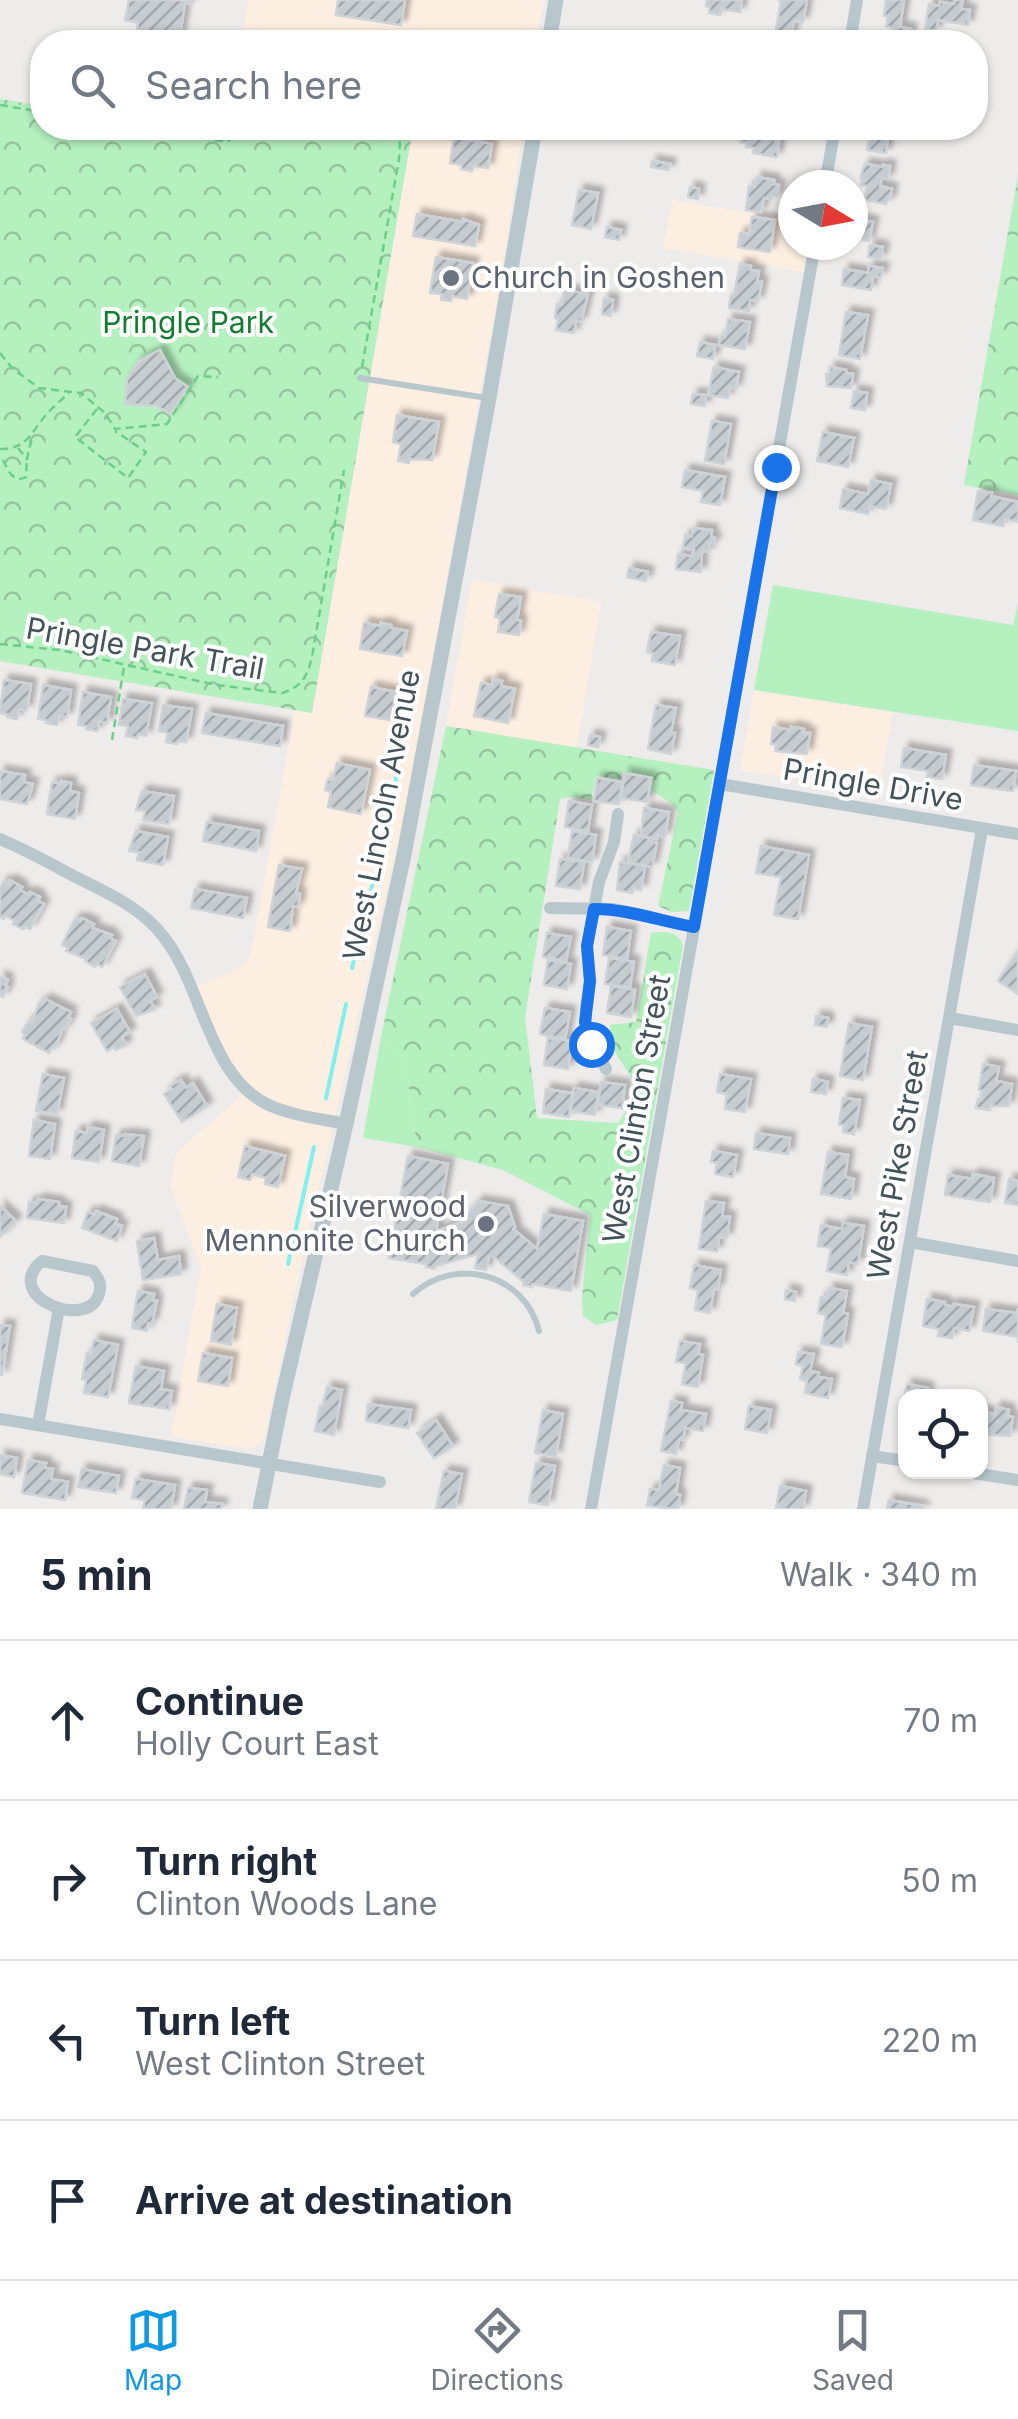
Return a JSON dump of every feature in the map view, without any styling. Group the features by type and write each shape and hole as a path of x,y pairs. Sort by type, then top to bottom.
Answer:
{"street":[{"path":"550,30 556,0"},
{"path":"852,30 857,0"},
{"name":"West Lincoln Avenue","path":"260,1509 404,856 533,140"},
{"path":"828,170 833,140"},
{"name":"West Clinton Street","path":"591,1509 812,260"},
{"name":"Pringle Drive","path":"720,784 1018,834"},
{"path":"606,1069 591,1044 585,1022 590,981 587,946 618,814"},
{"name":"West Pike Street","path":"863,1509 982,830"},
{"path":"0,839 127,903 150,921 174,950 224,1061 246,1090 284,1111 346,1124"},
{"path":"550,908 630,912 694,927"},
{"path":"950,1018 1018,1030"},
{"path":"910,1242 1018,1261"},
{"path":"42,1261 87,1268 98,1277 99,1293 94,1304 80,1311 60,1308 40,1304 28,1294 29,1270 42,1261"},
{"path":"38,1425 60,1308"},
{"path":"0,1419 380,1482"},
{"path":"872,1456 898,1460"},
{"path":"988,1475 1018,1480"}],"lane":[{"path":"360,378 489,398"},
{"path":"412,1294 448,1275 486,1277 507,1283 522,1296 535,1314 539,1330"}],"path":[{"path":"0,106 30,110"},
{"path":"360,378 399,159 398,140"},
{"path":"0,354 39,388 81,393 98,408 115,430 146,452 128,478 74,437 98,408"},
{"path":"115,430 167,424 198,376 218,377"},
{"path":"6,450 2,458 10,474 21,480 26,477 32,436 47,414 70,392"},
{"path":"0,449 17,446 32,436"},
{"path":"17,446 27,459"},
{"name":"Pringle Park Trail","path":"0,644 60,650 265,692 282,693 302,684 312,658 344,470"},
{"path":"112,740 124,664"}],"shaded area":[{"path":"248,0 544,0 538,30 243,30"},
{"path":"411,140 521,140 501,277 405,810 265,1435 251,1449 171,1437 201,1266 170,1187 176,1153 246,1091 193,988 248,960 295,710 312,712"},
{"path":"672,200 778,218 778,260 805,260 803,272 663,248"},
{"path":"472,579 601,602 577,748 446,726"},
{"path":"754,690 893,712 878,791 740,770"}],"green space":[{"name":"Pringle Park","path":"0,99 30,104 30,140 411,140 312,713 0,661"},
{"path":"1018,175 1018,495 964,485"},
{"path":"773,585 1013,625 1018,603 1018,731 754,690"},
{"path":"446,726 714,770 689,911 672,912 658,906 678,812 652,791 653,777 623,772 620,779 596,776 591,800 560,799 525,1017 537,1118 618,1123 629,1106 633,1080 610,1045 610,1025 636,1022 651,933 670,933 683,945 617,1320 596,1325 583,1316 590,1215 503,1170 417,1147 408,1079 399,1056 381,1037"},
{"path":"381,1037 399,1056 408,1079 417,1147 363,1138"}],"building":[{"path":"129,0 190,0 185,3 181,30 137,30 138,23 125,20"},
{"path":"338,0 405,0 401,25 336,15"},
{"path":"707,0 742,0 740,12 721,9 720,15 709,13"},
{"path":"778,0 807,0 803,22 794,21 792,30 776,30 781,1"},
{"path":"886,0 904,0 900,27 911,30 893,30 886,26 888,16 884,16"},
{"path":"955,0 963,0 961,9 970,10 968,25 938,20 936,30 925,29 929,4 954,4"},
{"path":"454,140 492,144 488,168 473,166 472,171 450,163"},
{"path":"775,140 779,142 777,157 753,153 754,148 740,142"},
{"path":"869,140 888,140 886,153 867,150"},
{"path":"652,161 670,164 669,170 651,167"},
{"path":"865,164 890,166 888,179 882,178 880,186 892,189 886,204 868,201 868,170 863,170"},
{"path":"757,177 774,180 778,185 777,196 764,198 761,212 746,210 749,186 755,187"},
{"path":"690,187 699,189 698,199 688,197"},
{"path":"579,190 598,193 591,229 572,225"},
{"path":"417,214 463,219 479,225 475,246 413,236"},
{"path":"752,217 775,220 770,252 738,247 740,233 749,234"},
{"path":"607,227 621,230 619,240 605,237"},
{"path":"870,245 883,247 881,259 868,257"},
{"name":"Church in Goshen","path":"436,257 473,263 467,299 452,296 451,301 441,300 442,294 430,293"},
{"path":"740,264 759,271 757,282 762,282 758,301 750,300 749,311 729,308"},
{"path":"869,266 883,268 881,277 873,276 871,290 842,285 844,269 868,273"},
{"path":"564,290 588,294 574,333 556,330 557,304 562,305"},
{"path":"604,298 613,300 611,316 602,314"},
{"path":"846,312 868,315 860,359 839,355"},
{"path":"728,319 750,322 745,349 719,345 720,336 725,337"},
{"path":"700,342 715,345 713,359 697,356"},
{"path":"160,350 175,378 188,387 170,414 157,406 125,404 127,379 139,361"},
{"path":"714,367 739,372 736,389 730,388 728,398 708,395"},
{"path":"830,367 853,374 851,388 827,386"},
{"path":"854,391 867,393 865,410 851,408"},
{"path":"693,394 706,395 705,406 691,404"},
{"path":"397,415 439,422 432,460 398,461 401,444 393,442"},
{"path":"712,421 731,424 724,464 705,461"},
{"path":"823,432 854,438 848,467 817,461"},
{"path":"685,470 725,477 720,505 701,502 703,491 682,487"},
{"path":"871,480 891,484 886,509 870,506 868,514 840,508 843,489 868,494"},
{"path":"978,491 1018,502 1018,522 1005,519 1003,526 973,520"},
{"path":"693,528 712,530 711,537 715,538 709,552 702,551 701,572 676,569 678,554 692,556 694,550 683,548 685,535 692,536"},
{"path":"629,568 648,572 646,581 627,577"},
{"path":"499,594 521,597 519,635 498,632 500,618 495,617"},
{"path":"364,623 381,623 407,631 402,656 360,649"},
{"path":"651,632 680,636 675,665 652,661 653,653 647,652"},
{"path":"493,679 502,681 501,686 515,689 508,723 474,716 481,683 492,685"},
{"path":"4,680 31,684 27,710 19,709 17,719 0,713"},
{"path":"43,685 71,690 67,717 59,716 57,725 38,719"},
{"path":"371,687 396,692 391,720 365,716"},
{"path":"83,692 111,697 107,723 99,721 97,731 78,725"},
{"path":"123,699 152,703 146,736 126,736 128,726 119,725"},
{"path":"163,705 192,709 186,742 166,742 168,733 159,731"},
{"path":"656,705 676,708 671,754 648,749"},
{"path":"206,713 283,726 280,746 202,733"},
{"path":"773,727 810,733 807,754 775,751 776,745 771,744"},
{"path":"590,735 600,737 598,747 588,745"},
{"path":"904,748 946,755 942,779 927,777 928,771 901,767"},
{"path":"337,763 370,770 361,814 328,807 331,792 325,790 328,779 333,780"},
{"path":"974,765 1016,771 1013,791 971,785"},
{"path":"0,771 25,775 24,782 33,784 27,804 0,799"},
{"path":"625,773 651,778 647,802 621,798"},
{"path":"597,778 622,782 619,804 594,801"},
{"path":"52,782 71,783 70,791 79,793 75,819 47,814"},
{"path":"142,791 174,796 169,824 143,820 145,811 136,810"},
{"path":"569,801 592,805 588,831 565,827"},
{"path":"644,808 669,812 665,837 641,836"},
{"path":"207,822 259,831 256,851 203,841"},
{"path":"136,831 168,837 163,865 137,860 139,852 129,851"},
{"path":"572,831 596,835 592,862 568,858"},
{"path":"634,835 657,843 652,867 628,862"},
{"path":"761,846 809,855 798,919 774,915 781,877 756,873"},
{"path":"560,859 584,862 580,889 556,886"},
{"path":"620,862 645,866 641,890 617,890"},
{"path":"279,865 302,869 296,893 300,894 298,907 293,906 290,931 268,927"},
{"path":"10,880 22,887 20,890 40,897 38,901 44,904 30,929 0,917 0,888"},
{"path":"195,889 247,898 243,918 191,908"},
{"path":"76,918 94,924 92,928 112,935 110,938 116,941 102,967 95,967 62,945"},
{"path":"607,927 631,931 627,959 603,955"},
{"path":"547,933 571,937 566,961 543,957"},
{"path":"1018,953 1018,994 998,981"},
{"path":"609,958 634,962 630,987 605,984"},
{"path":"548,960 571,964 567,989 544,985"},
{"path":"145,974 157,997 150,1001 155,1009 136,1016 120,987"},
{"path":"0,976 8,980 3,997 0,996"},
{"path":"611,986 635,990 631,1017 607,1013"},
{"path":"45,999 71,1012 71,1019 49,1053 23,1039 22,1032 29,1021 32,1023 39,1003 42,1005"},
{"path":"545,1008 570,1012 565,1039 540,1034"},
{"path":"117,1009 130,1032 122,1037 126,1045 107,1051 91,1023"},
{"path":"816,1016 828,1018 827,1027 815,1025"},
{"path":"849,1023 872,1027 863,1080 840,1076"},
{"path":"548,1038 572,1041 568,1069 544,1065"},
{"path":"983,1064 999,1067 996,1081 1012,1084 1009,1106 976,1108 978,1099 981,1100"},
{"path":"43,1074 64,1078 57,1114 36,1111"},
{"path":"720,1074 751,1079 745,1112 725,1109 727,1094 717,1092"},
{"path":"813,1079 828,1082 826,1094 811,1092"},
{"path":"181,1080 186,1088 193,1083 207,1106 182,1122 164,1094"},
{"path":"601,1082 625,1085 622,1108 598,1105"},
{"path":"574,1088 598,1092 595,1115 571,1111"},
{"path":"546,1089 572,1093 569,1117 543,1113"},
{"path":"843,1098 860,1100 854,1134 843,1132 844,1125 839,1125"},
{"path":"34,1120 55,1124 50,1159 29,1156"},
{"path":"88,1127 104,1130 99,1162 72,1158 76,1131 87,1133"},
{"path":"756,1133 790,1138 788,1154 754,1149"},
{"path":"116,1135 144,1136 139,1166 112,1161"},
{"path":"245,1146 285,1156 278,1187 265,1184 266,1178 252,1174 250,1180 238,1177"},
{"path":"713,1151 737,1155 733,1177 715,1174"},
{"path":"828,1152 848,1155 845,1177 854,1179 851,1199 821,1194"},
{"name":"Silverwood Mennonite Church","path":"408,1156 448,1164 436,1231 465,1221 479,1201 508,1206 513,1229 537,1249 544,1214 583,1221 571,1291 523,1285 494,1257 489,1256 486,1270 475,1268 478,1254 435,1269 389,1258"},
{"path":"973,1174 994,1178 990,1202 945,1195 948,1175 972,1179"},
{"path":"1009,1179 1018,1181 1018,1205 1005,1203"},
{"path":"38,1199 66,1207 64,1223 27,1218 29,1202 37,1203"},
{"path":"706,1201 724,1203 722,1216 730,1217 727,1238 719,1237 717,1251 699,1249"},
{"path":"0,1206 16,1221 0,1237"},
{"path":"96,1211 117,1219 115,1223 122,1226 117,1241 82,1228 88,1212 94,1215"},
{"path":"843,1223 864,1226 858,1264 849,1262 847,1275 827,1271 831,1248 818,1246 821,1225 842,1229"},
{"path":"154,1238 158,1260 179,1256 181,1274 143,1280 137,1241"},
{"path":"694,1265 721,1270 710,1313 695,1310 698,1290 690,1288"},
{"path":"829,1288 847,1291 843,1313 848,1314 842,1347 821,1344 826,1315 818,1313 821,1297 827,1298"},
{"path":"786,1290 796,1292 795,1301 785,1299"},
{"path":"138,1291 154,1294 153,1301 157,1301 147,1331 132,1328"},
{"path":"927,1299 954,1307 974,1307 969,1331 954,1328 952,1338 938,1336 939,1329 923,1326"},
{"path":"217,1304 237,1308 231,1345 211,1341"},
{"path":"986,1309 1017,1313 1018,1309 1018,1337 983,1331"},
{"path":"0,1325 10,1326 2,1375 0,1375"},
{"path":"94,1340 118,1345 108,1397 84,1393 86,1380 82,1379"},
{"path":"680,1341 700,1344 698,1354 703,1355 698,1387 682,1384 686,1363 676,1362"},
{"path":"798,1352 814,1354 810,1371 832,1379 828,1398 805,1393 807,1381 800,1379 803,1366 796,1364"},
{"path":"203,1353 232,1358 228,1386 198,1381"},
{"path":"136,1366 164,1371 161,1389 172,1391 169,1409 129,1403"},
{"path":"907,1384 928,1388 928,1389 906,1389"},
{"path":"327,1387 342,1390 334,1435 315,1431"},
{"path":"671,1401 682,1403 681,1410 706,1414 703,1431 685,1428 676,1454 661,1451"},
{"path":"368,1404 411,1410 408,1428 366,1421"},
{"path":"749,1406 771,1410 767,1433 745,1429"},
{"path":"996,1407 1009,1410 1008,1416 1013,1417 1010,1436 988,1435 988,1413 995,1414"},
{"path":"543,1410 563,1414 556,1456 535,1453"},
{"path":"436,1420 453,1446 434,1458 417,1433"},
{"path":"0,1455 17,1458 14,1477 0,1474"},
{"path":"28,1460 46,1463 45,1468 53,1469 51,1479 68,1482 65,1500 22,1493"},
{"path":"536,1463 555,1466 548,1505 529,1502"},
{"path":"664,1465 680,1468 678,1509 647,1506 650,1489 659,1490"},
{"path":"82,1469 119,1476 116,1493 78,1487"},
{"path":"444,1471 462,1474 455,1509 436,1509"},
{"path":"136,1479 175,1485 171,1509 143,1509 145,1500 132,1498"},
{"path":"780,1486 806,1491 803,1509 776,1509"},
{"path":"188,1488 207,1490 205,1502 222,1504 221,1509 184,1509"},
{"path":"889,1500 922,1506 925,1509 887,1509"}],"waterway":[{"path":"385,833 398,769"},
{"path":"352,968 375,874"},
{"path":"326,1098 346,1004"},
{"path":"288,1264 314,1147"}],"place":[{"name":"Church in Goshen","path":"451,278"},
{"name":"Silverwood Mennonite Church","path":"486,1224"}],"route":[{"path":"591,1044 585,1022 590,981 587,946 594,909 614,909 694,927 776,467"}]}
